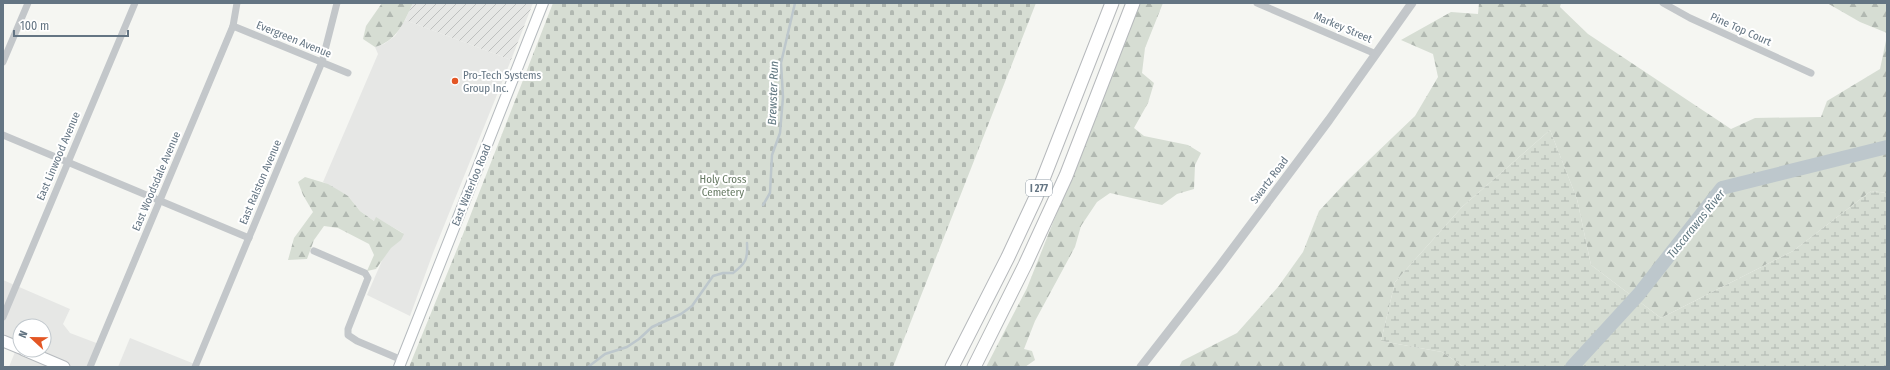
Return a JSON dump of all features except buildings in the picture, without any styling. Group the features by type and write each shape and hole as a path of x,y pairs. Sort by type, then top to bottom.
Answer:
{"highway":[{"name":"I 277","path":"952,367 1008,257 1036,197 1112,3"},
{"name":"I 277","path":"974,367 1036,242 1066,176 1133,3"}],"main road":[{"name":"East Waterloo Road","path":"400,364 543,3"},
{"path":"43,358 64,367"}],"street":[{"path":"3,62 28,3"},
{"name":"East Linwood Avenue","path":"3,318 135,3"},
{"name":"East Woodsdale Avenue","path":"90,367 233,26 237,3"},
{"name":"East Ralston Avenue","path":"195,367 322,62 337,3"},
{"name":"Markey Street","path":"1258,3 1376,54"},
{"name":"Swartz Road","path":"1141,367 1219,267 1412,3"},
{"name":"Pine Top Court","path":"1663,3 1690,18 1811,73"},
{"name":"Evergreen Avenue","path":"233,26 348,73"},
{"path":"3,135 248,238"},
{"path":"314,251 365,274 368,278 348,329 350,337 400,364"}],"shaded area":[{"path":"413,3 533,3 511,60 405,20"},
{"path":"405,20 511,60 433,253 410,316 367,295 388,247 403,233 377,218 374,221 360,211 348,196 323,182 378,54 375,47 384,44 395,36"},
{"path":"3,280 70,309 63,324 70,333 99,344 90,367 9,367 13,358 52,358 52,318 12,318 12,345 3,341"},
{"path":"130,338 202,367 118,367"}],"green space":[{"path":"382,3 413,3 399,30 389,40 375,47 363,39 366,26"},
{"name":"Holy Cross Cemetery","path":"553,3 1036,3 893,367 409,367 460,242"},
{"path":"1140,3 1163,3 1145,48 1142,73 1154,83 1148,103 1134,128 1144,136 1188,145 1201,153 1195,165 1194,189 1177,194 1162,205 1110,193 1097,202 1081,226 1075,247 1035,321 1024,349 1032,351 1035,360 1025,367 986,367 1027,288"},
{"path":"1479,3 1561,3 1560,7 1588,34 1731,129 1755,118 1821,117 1827,101 1880,69 1887,36 1887,193 1871,191 1793,251 1661,318 1591,265 1577,199 1550,130 1462,207 1395,282 1381,341 1442,352 1464,367 1179,367 1182,361 1237,333 1278,287 1303,252 1319,211 1347,181 1415,116 1438,77 1433,54 1401,40 1451,12 1478,14"},
{"path":"1827,3 1887,3 1887,33 1860,22"},
{"path":"1550,130 1577,199 1591,265 1661,318 1793,251 1871,191 1887,193 1887,367 1464,367 1442,352 1381,341 1395,282 1462,207"},
{"path":"305,177 328,184 348,196 360,211 374,221 376,217 404,234 401,240 391,248 376,269 367,271 374,255 369,244 338,228 324,226 314,240 307,259 288,260 294,238 313,212 303,195 298,182"}],"waterway":[{"name":"Brewster Run","path":"763,205 770,193 772,155 780,133 783,97 781,63 795,3"},
{"name":"Tuscarawas River","path":"1572,367 1639,294 1722,188 1887,147"},
{"name":"Brewster Run","path":"588,367 605,354 627,347 639,339 652,327 681,314 692,306 713,276 723,273 733,273 741,266 746,257 747,243"}],"place":[{"name":"Pro-Tech Systems Group Inc.","path":"455,81"}]}
